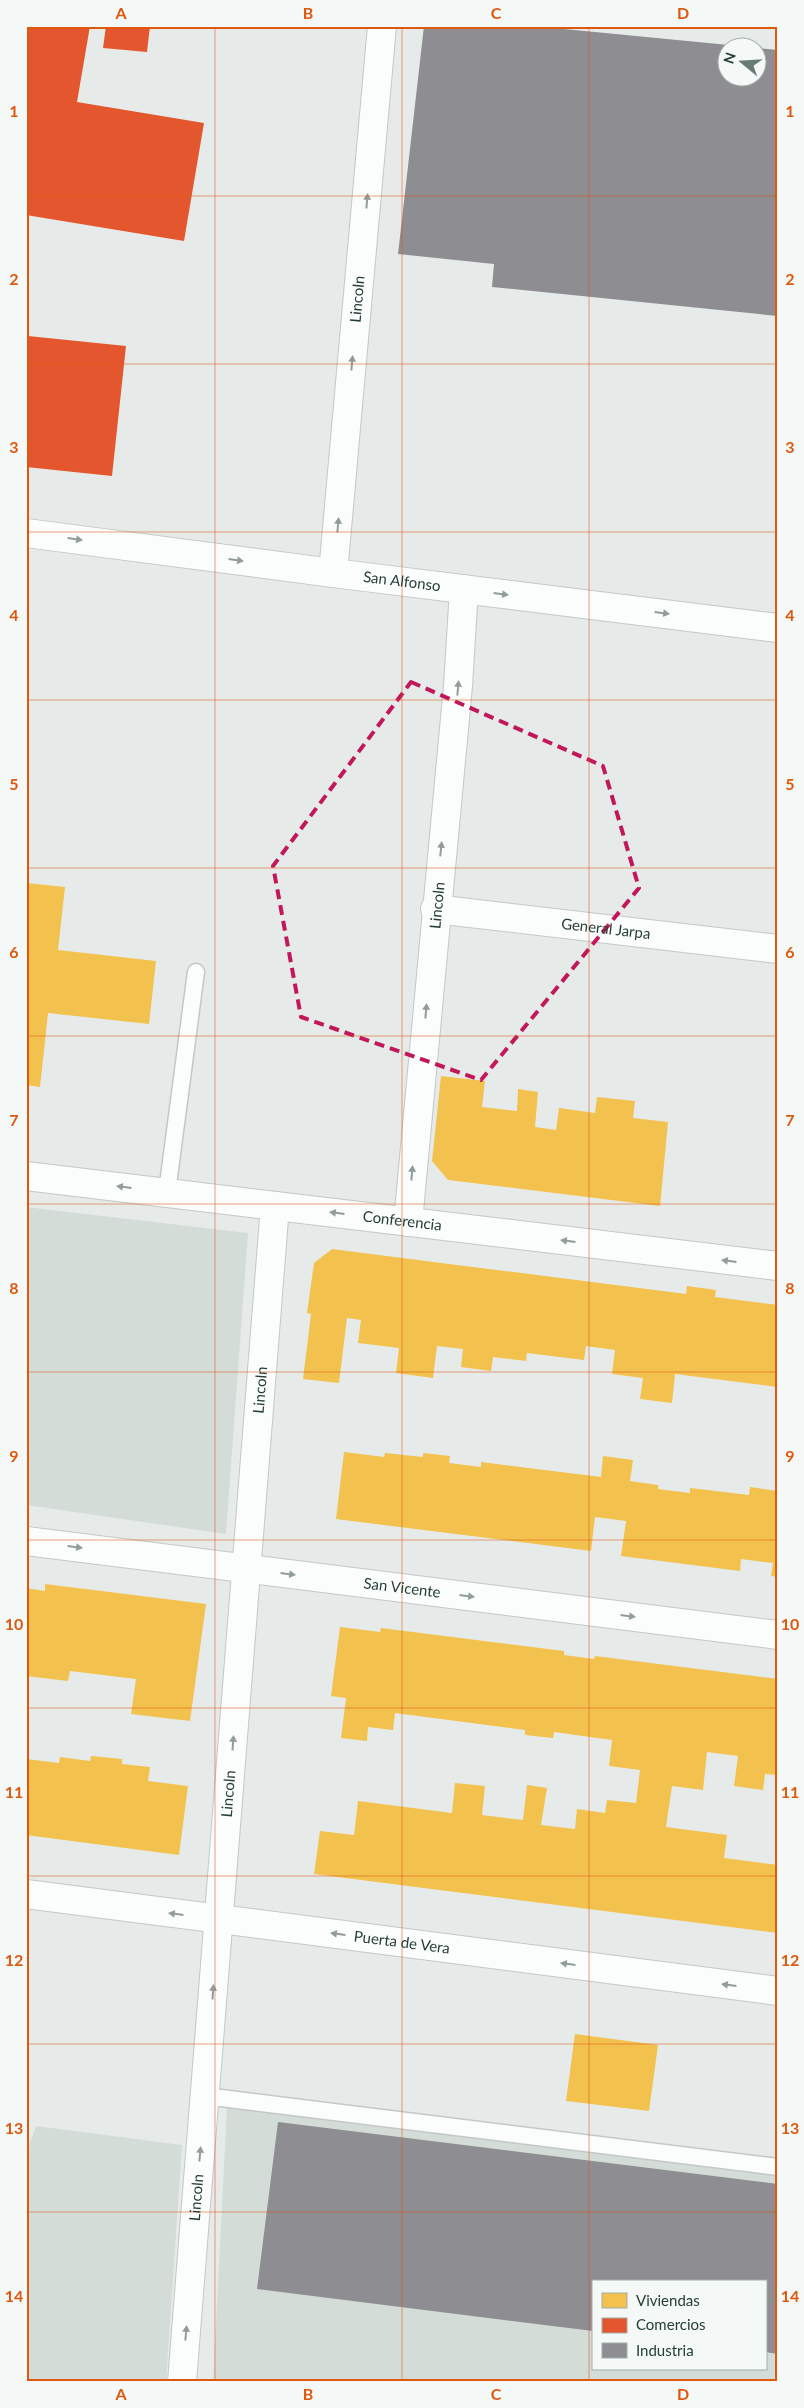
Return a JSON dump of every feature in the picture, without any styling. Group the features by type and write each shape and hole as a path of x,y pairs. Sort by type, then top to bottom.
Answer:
{"street":[{"name":"Lincoln","path":"334,573 382,26"},
{"name":"San Alfonso","path":"26,533 778,628"},
{"name":"Lincoln","path":"408,1222 435,909 458,686 464,589"},
{"name":"General Jarpa","path":"435,909 778,949"},
{"name":"Conferencia","path":"26,1176 778,1266"},
{"name":"Lincoln","path":"182,2382 275,1206"},
{"name":"San Vicente","path":"26,1541 778,1635"},
{"name":"Puerta de Vera","path":"26,1894 778,1991"}],"lane":[{"path":"167,1192 196,972"},
{"path":"205,2096 778,2167"}],"highlighted area":[{"path":"411,682 603,766 639,888 481,1080 301,1017 273,866"}],"shaded area":[{"path":"26,1207 248,1233 226,1534 26,1505"},
{"path":"227,2107 778,2174 778,2382 213,2382"},
{"path":"36,2126 182,2145 166,2382 26,2382 26,2154"}],"building: Viviendas":[{"path":"26,883 65,887 58,950 156,961 149,1024 48,1013 40,1087 26,1085"},
{"path":"441,1076 485,1081 482,1107 517,1111 518,1089 538,1092 535,1127 556,1130 559,1108 595,1113 597,1097 635,1101 633,1118 668,1122 660,1206 448,1180 432,1161"},
{"path":"332,1249 686,1294 687,1286 716,1290 715,1297 778,1305 778,1387 675,1374 672,1403 640,1399 643,1378 612,1374 615,1350 586,1346 584,1360 527,1353 526,1361 493,1357 491,1371 461,1367 463,1349 437,1346 433,1378 396,1373 399,1348 358,1343 361,1320 347,1318 339,1383 303,1379 311,1314 307,1313 314,1263"},
{"path":"344,1452 384,1457 385,1453 423,1457 423,1453 450,1456 449,1463 481,1467 481,1462 601,1477 603,1456 633,1460 630,1481 658,1485 658,1489 690,1493 690,1488 749,1495 750,1487 778,1491 778,1577 771,1576 773,1563 741,1559 740,1571 621,1556 626,1521 595,1517 591,1551 336,1519"},
{"path":"45,1584 206,1604 190,1721 131,1714 136,1679 70,1671 68,1681 26,1676 26,1588 45,1591"},
{"path":"340,1627 380,1632 381,1628 564,1651 564,1655 594,1659 595,1656 778,1679 778,1775 765,1774 763,1790 734,1786 738,1756 707,1752 703,1790 672,1786 666,1827 727,1835 724,1858 778,1865 778,1933 314,1874 320,1831 354,1835 358,1801 452,1813 455,1783 485,1786 482,1815 523,1820 527,1785 547,1788 541,1825 575,1829 577,1809 605,1813 607,1800 636,1803 640,1770 609,1766 612,1740 554,1732 553,1738 525,1735 525,1730 395,1713 393,1730 368,1727 367,1741 341,1738 346,1698 331,1696"},
{"path":"91,1756 122,1759 122,1764 150,1767 148,1781 188,1786 179,1855 26,1835 26,1759 59,1763 60,1757 90,1761"},
{"path":"575,2034 658,2045 649,2111 566,2101"}],"building: Comercios":[{"path":"26,26 90,26 77,102 204,123 184,241 26,215"},
{"path":"106,26 150,26 147,52 103,48"},
{"path":"28,336 126,346 112,476 26,467"}],"building: Industria":[{"path":"424,26 533,26 716,44 716,88 766,88 766,49 778,50 778,316 492,287 494,264 398,254"},
{"path":"278,2122 778,2184 778,2354 766,2352 766,2280 592,2280 592,2331 257,2289"}]}
